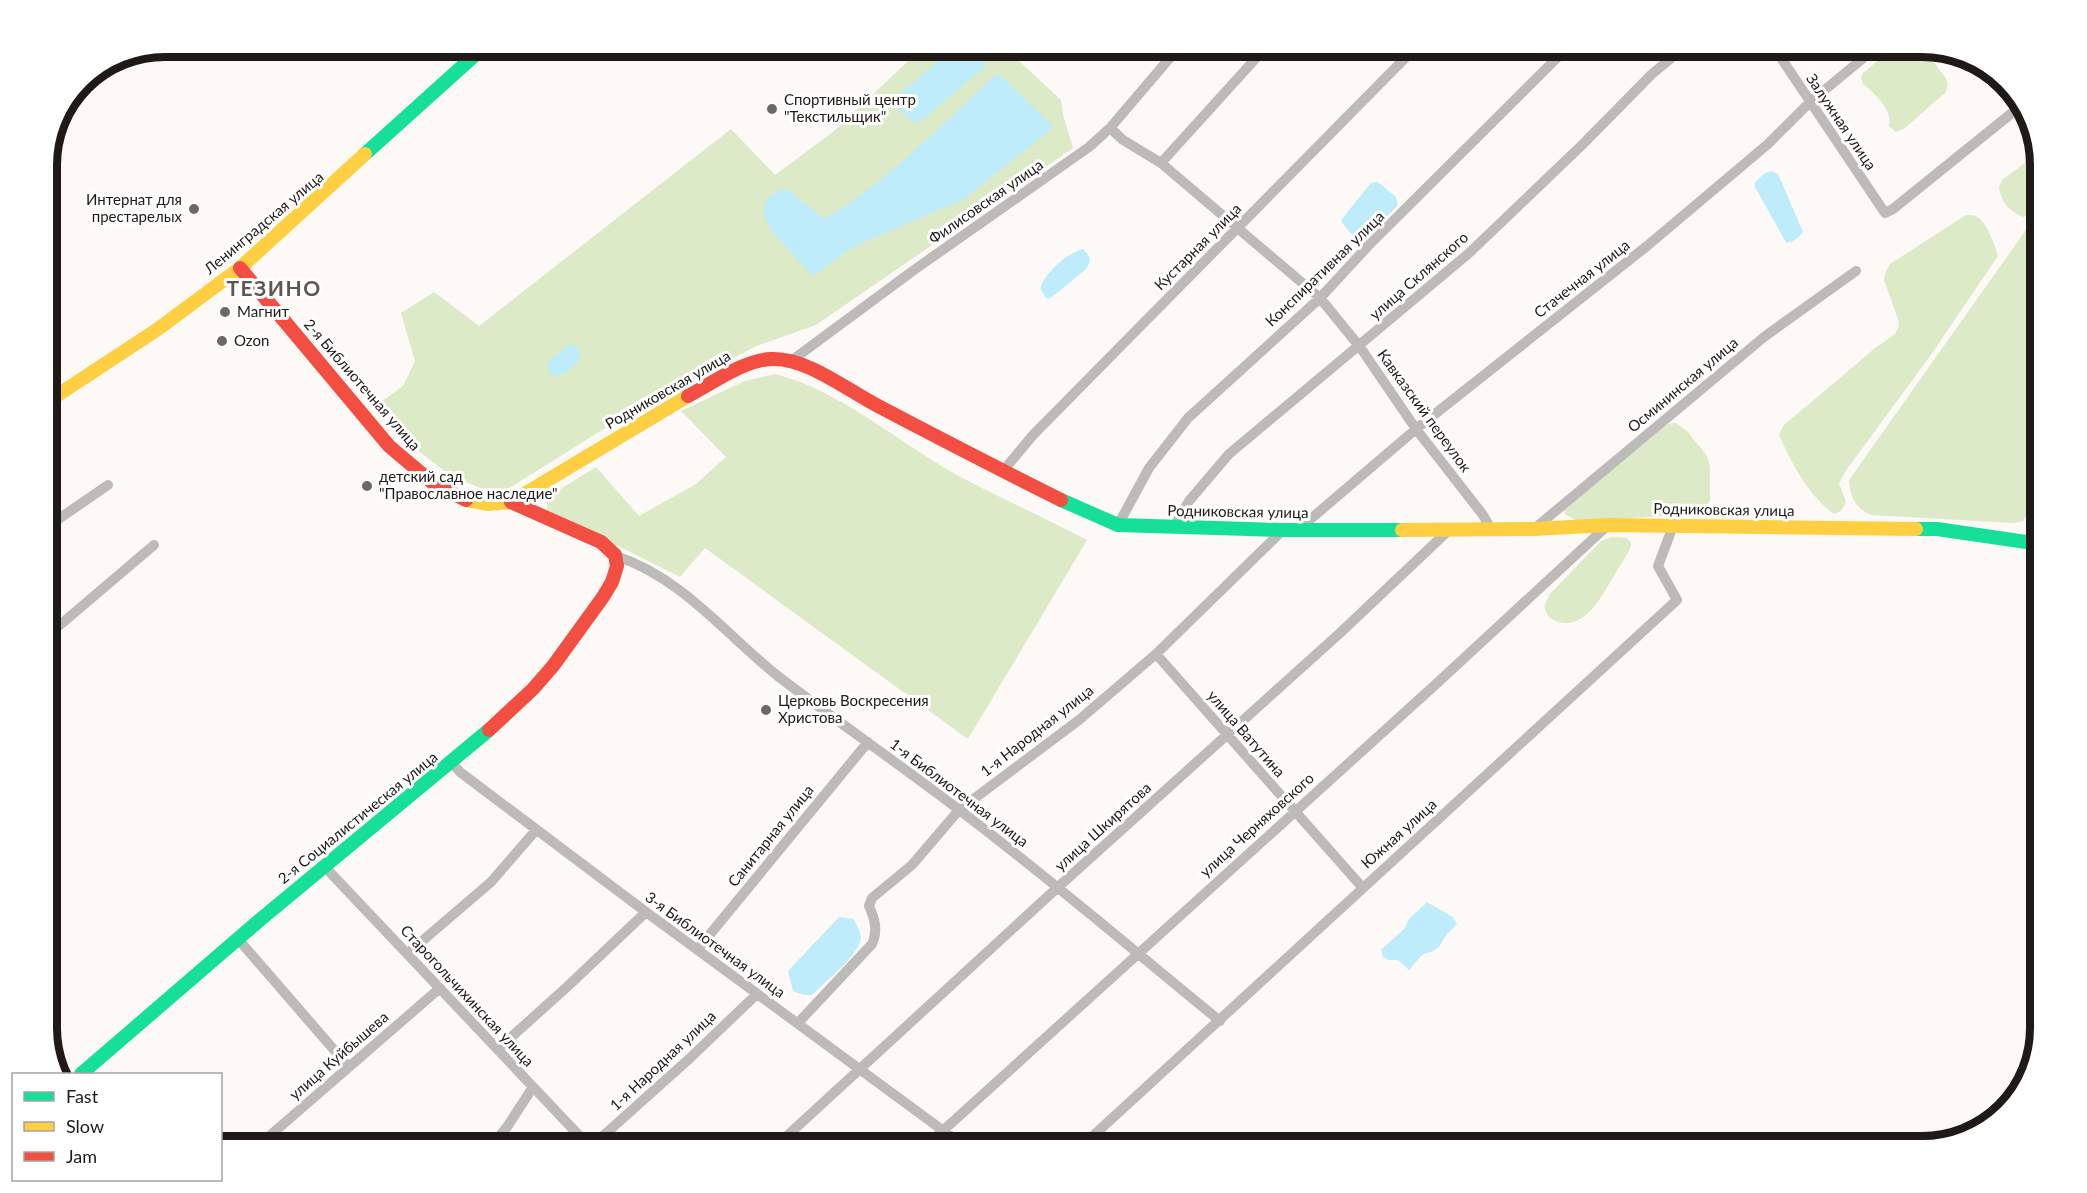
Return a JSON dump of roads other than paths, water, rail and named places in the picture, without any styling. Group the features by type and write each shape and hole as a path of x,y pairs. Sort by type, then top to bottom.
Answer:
{"main road":[{"name":"Ленинградская улица","path":"57,395 158,329 240,268 473,57"},
{"name":"2-я Библиотечная улица","path":"240,268 389,446 414,470 439,488 464,499 487,504 511,502"},
{"name":"Родниковская улица","path":"511,502 673,404 748,364 770,359 791,361 805,366 1003,471 1073,506 1118,525 1283,530 1534,529 1608,525 1937,530 2030,543"},
{"path":"511,502 601,542 616,556"},
{"name":"2-я Социалистическая улица","path":"82,1073 238,939 452,763 534,688 598,604 614,577 617,565 616,556"}],"street":[{"path":"1161,163 1257,57"},
{"name":"Кустарная улица","path":"1003,471 1034,435 1406,57"},
{"name":"Конспиративная улица","path":"1118,525 1149,468 1188,418 1320,298 1368,246 1558,57"},
{"name":"улица Склянского","path":"1174,527 1189,501 1229,454 1468,255 1652,74 1673,57"},
{"name":"Залужная улица","path":"1780,57 1884,213 1893,209 2015,110"},
{"name":"Стачечная улица","path":"1299,530 1416,429 1647,246 1768,144 1810,102 1865,57"},
{"name":"Филисовская улица","path":"791,361 1089,147 1110,128 1170,58"},
{"name":"Кавказский переулок","path":"1110,128 1123,140 1161,163 1237,230 1320,298 1360,347 1416,429 1483,515 1491,529"},
{"name":"Осмининская улица","path":"1534,529 1764,337 1856,271"},
{"path":"57,520 108,485"},
{"name":"улица Черняховского","path":"937,1136 1608,525"},
{"name":"Южная улица","path":"1093,1136 1677,600 1658,566 1673,526"},
{"name":"улица Шкирятова","path":"787,1136 1340,633 1450,529"},
{"name":"1-я Народная улица","path":"798,1023 872,944 876,931 873,915 868,906 869,902 912,865 959,810 1079,720 1156,654 1283,530"},
{"path":"57,627 154,545"},
{"name":"1-я Библиотечная улица","path":"616,556 635,562 654,572 682,591 747,651 959,810 1220,1021"},
{"name":"улица Ватутина","path":"1156,654 1362,888"},
{"name":"Санитарная улица","path":"697,950 867,742"},
{"name":"3-я Библиотечная улица","path":"452,763 460,772 536,831 950,1136"},
{"path":"407,954 491,882 536,831"},
{"name":"Старогольчихинская улица","path":"324,867 579,1136"},
{"path":"498,1049 646,912"},
{"path":"238,939 348,1066"},
{"name":"улица Куйбышева","path":"269,1136 440,988"},
{"name":"1-я Народная улица","path":"603,1136 757,994"},
{"path":"499,1136 533,1087"}],"water":[{"path":"943,57 984,57 986,59 985,67 922,120 914,123 896,107 897,96"},
{"path":"998,73 1054,127 964,199 853,247 813,276 772,232 763,213 767,199 779,190 787,189 824,219 893,170"},
{"path":"1771,171 1778,174 1803,232 1796,239 1787,243 1755,187 1755,182"},
{"path":"1378,182 1396,197 1398,205 1367,237 1354,235 1348,231 1341,220 1371,183"},
{"path":"1083,249 1089,256 1090,262 1086,269 1052,297 1048,299 1045,297 1040,288 1047,276 1057,264"},
{"path":"571,344 578,348 580,359 569,370 557,377 550,372 547,366 550,360"},
{"path":"1427,902 1453,917 1457,924 1439,947 1422,955 1409,970 1398,960 1383,957 1381,950 1405,928 1409,919"},
{"path":"839,917 854,919 861,937 860,944 841,968 812,995 793,991 788,971"}],"place":[{"name":"Спортивный центр \"Текстильщик\"","path":"772,109"},
{"name":"Интернат для престарелых","path":"194,209"},
{"name":"Магнит","path":"225,312"},
{"name":"Ozon","path":"222,341"},
{"name":"детский сад \"Православное наследие\"","path":"367,486"},
{"name":"Церковь Воскресения Христова","path":"766,710"}],"district":[{"name":"ТЕЗИНО","path":"274,289"}]}
